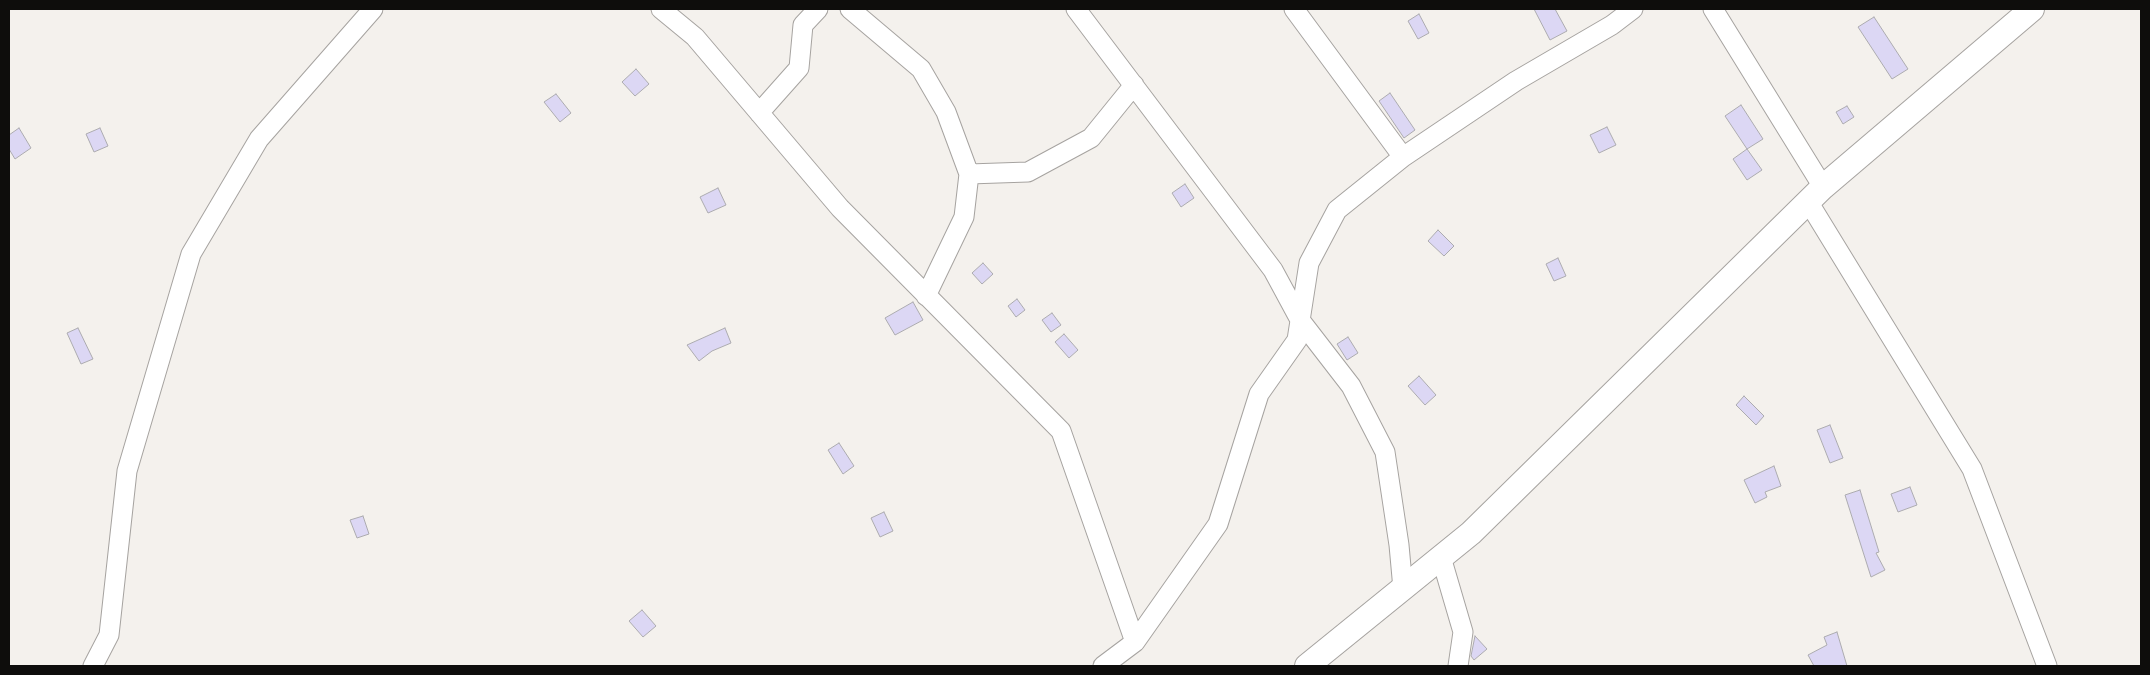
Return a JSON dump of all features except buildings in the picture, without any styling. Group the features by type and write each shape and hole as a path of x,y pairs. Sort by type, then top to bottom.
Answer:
{"street":[{"path":"93,666 109,635 128,471 191,254 259,139 373,9"},
{"path":"661,9 695,37 840,208 1061,431 1135,642"},
{"path":"759,113 799,68 803,25 818,9"},
{"path":"850,9 921,69 946,112 969,174 964,217 926,296"},
{"path":"1076,9 1273,270 1300,320 1351,386 1385,452 1399,545 1402,589"},
{"path":"1294,9 1403,157"},
{"path":"1103,666 1135,642 1218,524 1259,394 1297,340 1309,263 1337,210 1403,157 1516,81 1612,25 1633,9"},
{"path":"1713,9 1816,195 1972,469 2047,666"},
{"path":"1307,666 1471,533 1816,195 2032,9"},
{"path":"969,174 1028,172 1091,138 1134,85"},
{"path":"1441,557 1462,632 1458,666"}]}
